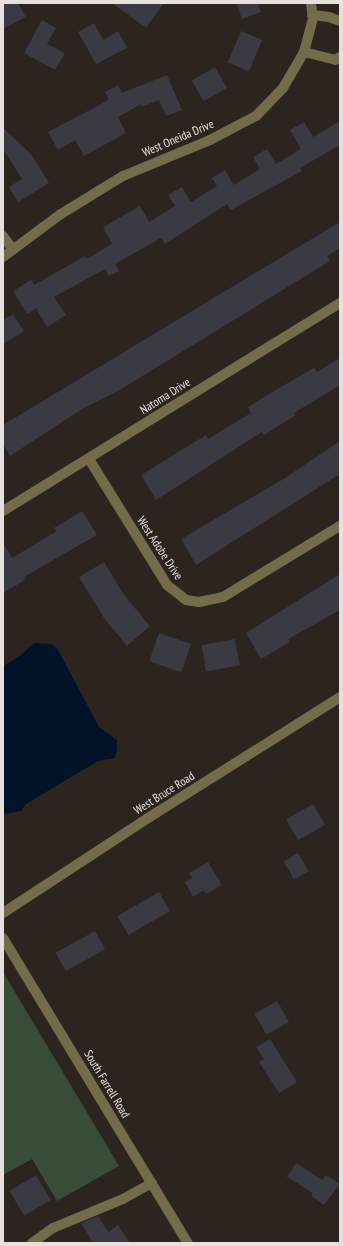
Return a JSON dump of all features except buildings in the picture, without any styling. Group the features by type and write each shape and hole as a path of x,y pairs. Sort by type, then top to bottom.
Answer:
{"street":[{"name":"West Oneida Drive","path":"3,257 61,214 123,176 210,140 256,116 283,88 304,52 312,15 311,3"},
{"path":"312,15 329,17 340,21"},
{"path":"304,52 335,60 340,58"},
{"path":"3,236 13,250"},
{"name":"Natoma Drive","path":"3,511 340,303"},
{"name":"West Adobe Drive","path":"89,459 166,585 186,600 199,602 223,597 340,526"},
{"name":"West Bruce Road","path":"3,913 156,813 340,697"},
{"name":"South Farrell Road","path":"3,938 188,1243"},
{"path":"32,1243 53,1228 123,1200 152,1183"}],"green space":[{"path":"3,972 119,1166 57,1201 32,1159 3,1175"}],"water":[{"path":"34,643 51,644 57,648 99,727 117,740 117,751 115,758 98,761 26,804 21,811 3,814 3,666 20,656"}]}
